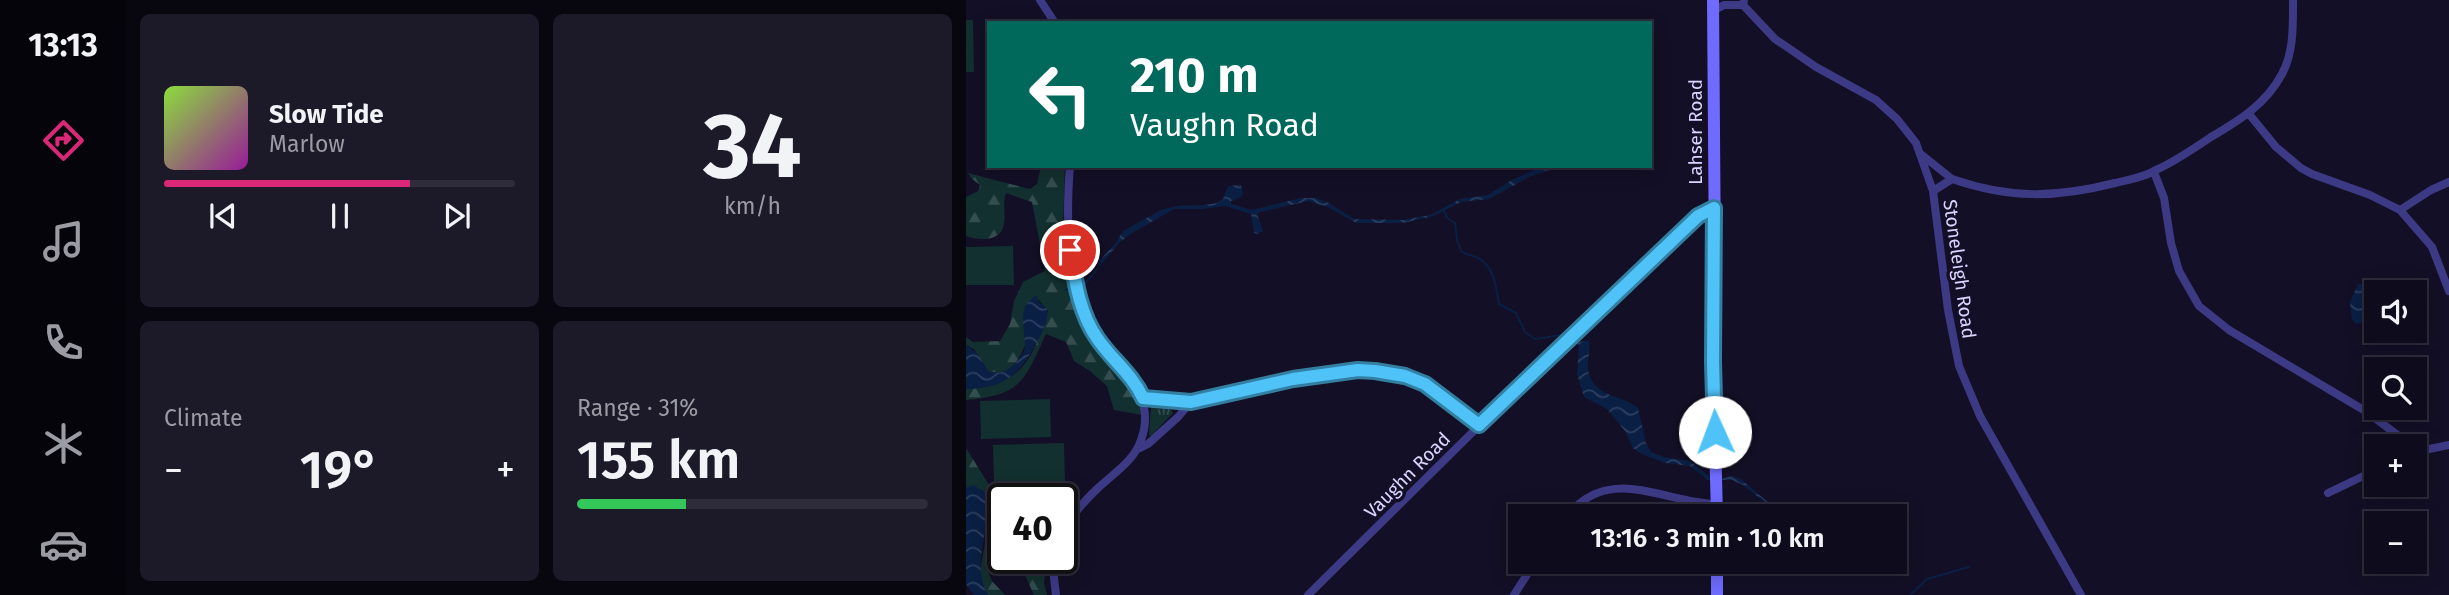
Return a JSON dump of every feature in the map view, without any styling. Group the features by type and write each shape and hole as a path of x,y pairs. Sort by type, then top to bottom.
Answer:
{"street":[{"path":"1040,0 1054,21"},
{"path":"1922,155 1952,179 1982,190 2010,194 2046,195 2088,190 2154,172 2249,114 2266,98 2283,72 2290,47 2292,0"},
{"name":"Stoneleigh Road","path":"1713,6 1744,2 1775,39 1816,67 1876,100 1912,137 1922,155 1933,191 1948,310 1959,366 1980,416 2081,595"},
{"name":"Lahser Road","path":"1713,6 1713,362 1717,504"},
{"path":"2249,114 2276,147 2301,168 2400,210 2432,247 2449,291"},
{"path":"1070,168 1068,229 1080,300 1096,337 1132,379 1143,398 1145,423 1138,449"},
{"path":"2154,172 2164,198 2171,243 2179,271 2199,306 2234,333 2350,401 2395,434"},
{"path":"1933,191 1952,179"},
{"path":"2400,210 2449,182"},
{"name":"Vaughn Road","path":"1308,595 1479,425 1698,216 1714,208"},
{"path":"1143,398 1191,402 1293,379 1358,370 1375,371 1405,376 1425,384 1479,425"},
{"path":"1078,510 1138,449 1149,444 1191,402"},
{"path":"2427,448 2449,445"},
{"path":"2328,493 2364,476"},
{"path":"1579,504 1591,495 1615,489 1641,490 1694,504"},
{"path":"1054,574 1056,595"},
{"path":"1514,595 1527,574"},
{"path":"1717,574 1717,595"}],"green space":[{"path":"966,20 973,20 974,72 966,72"},
{"path":"1041,168 1065,168 1063,227 1075,299 1089,334 1137,394 1142,415 1114,410 1107,386 1074,361 1066,342 1046,334 1019,383 999,394 966,400 966,389 1000,382 1022,367 1030,357 1048,311 1038,299 1024,348 1010,368 1000,372 988,371 974,349 966,345 966,337 973,342 1000,341 1010,324 1014,301 1023,282 1045,271 1032,202 1006,193 1004,223 999,234 984,239 966,236 966,197 978,191 980,185 968,173 1030,189 1037,184"},
{"path":"1013,246 1014,285 966,285 966,247"},
{"path":"1050,399 1051,437 981,439 980,401"},
{"path":"1154,404 1168,406 1173,413 1151,436 1151,407"},
{"path":"1064,443 1065,481 994,483 993,445"},
{"path":"966,448 988,483 987,500 971,487 966,488"},
{"path":"987,531 987,574 1005,595 988,595 982,579"},
{"path":"1024,574 1045,574 1047,595 1034,595"}],"water":[{"path":"1556,168 1529,177 1489,199 1461,202 1434,216 1403,223 1356,223 1328,207 1308,201 1260,212 1257,214 1263,231 1258,234 1254,233 1251,214 1225,206 1174,209 1120,242 1098,268 1099,261 1123,231 1161,210 1217,203 1223,199 1228,186 1241,185 1243,194 1231,201 1231,204 1252,210 1301,198 1315,198 1329,203 1354,219 1402,220 1430,215 1460,199 1488,195 1536,169"},
{"path":"2358,284 2364,284 2364,322 2356,324 2352,320 2350,302"},
{"path":"1037,296 1038,301 1047,308 1047,317 1041,336 1023,364 1000,383 966,389 966,345 977,353 988,371 1009,369 1024,352 1023,313 1025,306"},
{"path":"1589,340 1588,370 1592,382 1604,392 1638,408 1646,443 1651,452 1690,461 1709,476 1741,479 1770,504 1766,504 1743,485 1732,480 1708,480 1690,466 1665,463 1633,448 1625,431 1607,409 1584,397 1577,374 1579,345 1576,343"},
{"path":"973,485 987,493 987,521 981,572 988,595 974,595 966,584 966,488"}],"waterway":[{"path":"1444,211 1447,218 1455,223 1461,251 1478,258 1488,267 1494,278 1499,304 1516,313 1525,332 1535,339 1561,335"},
{"path":"1084,285 1098,268"},
{"path":"1911,594 1927,579 1969,567"}],"route":[{"path":"1070,250 1080,300 1089,326 1132,379 1143,398 1179,403 1201,401 1293,379 1358,370 1375,371 1405,376 1425,384 1479,425 1698,216 1714,208 1715,432"}]}
